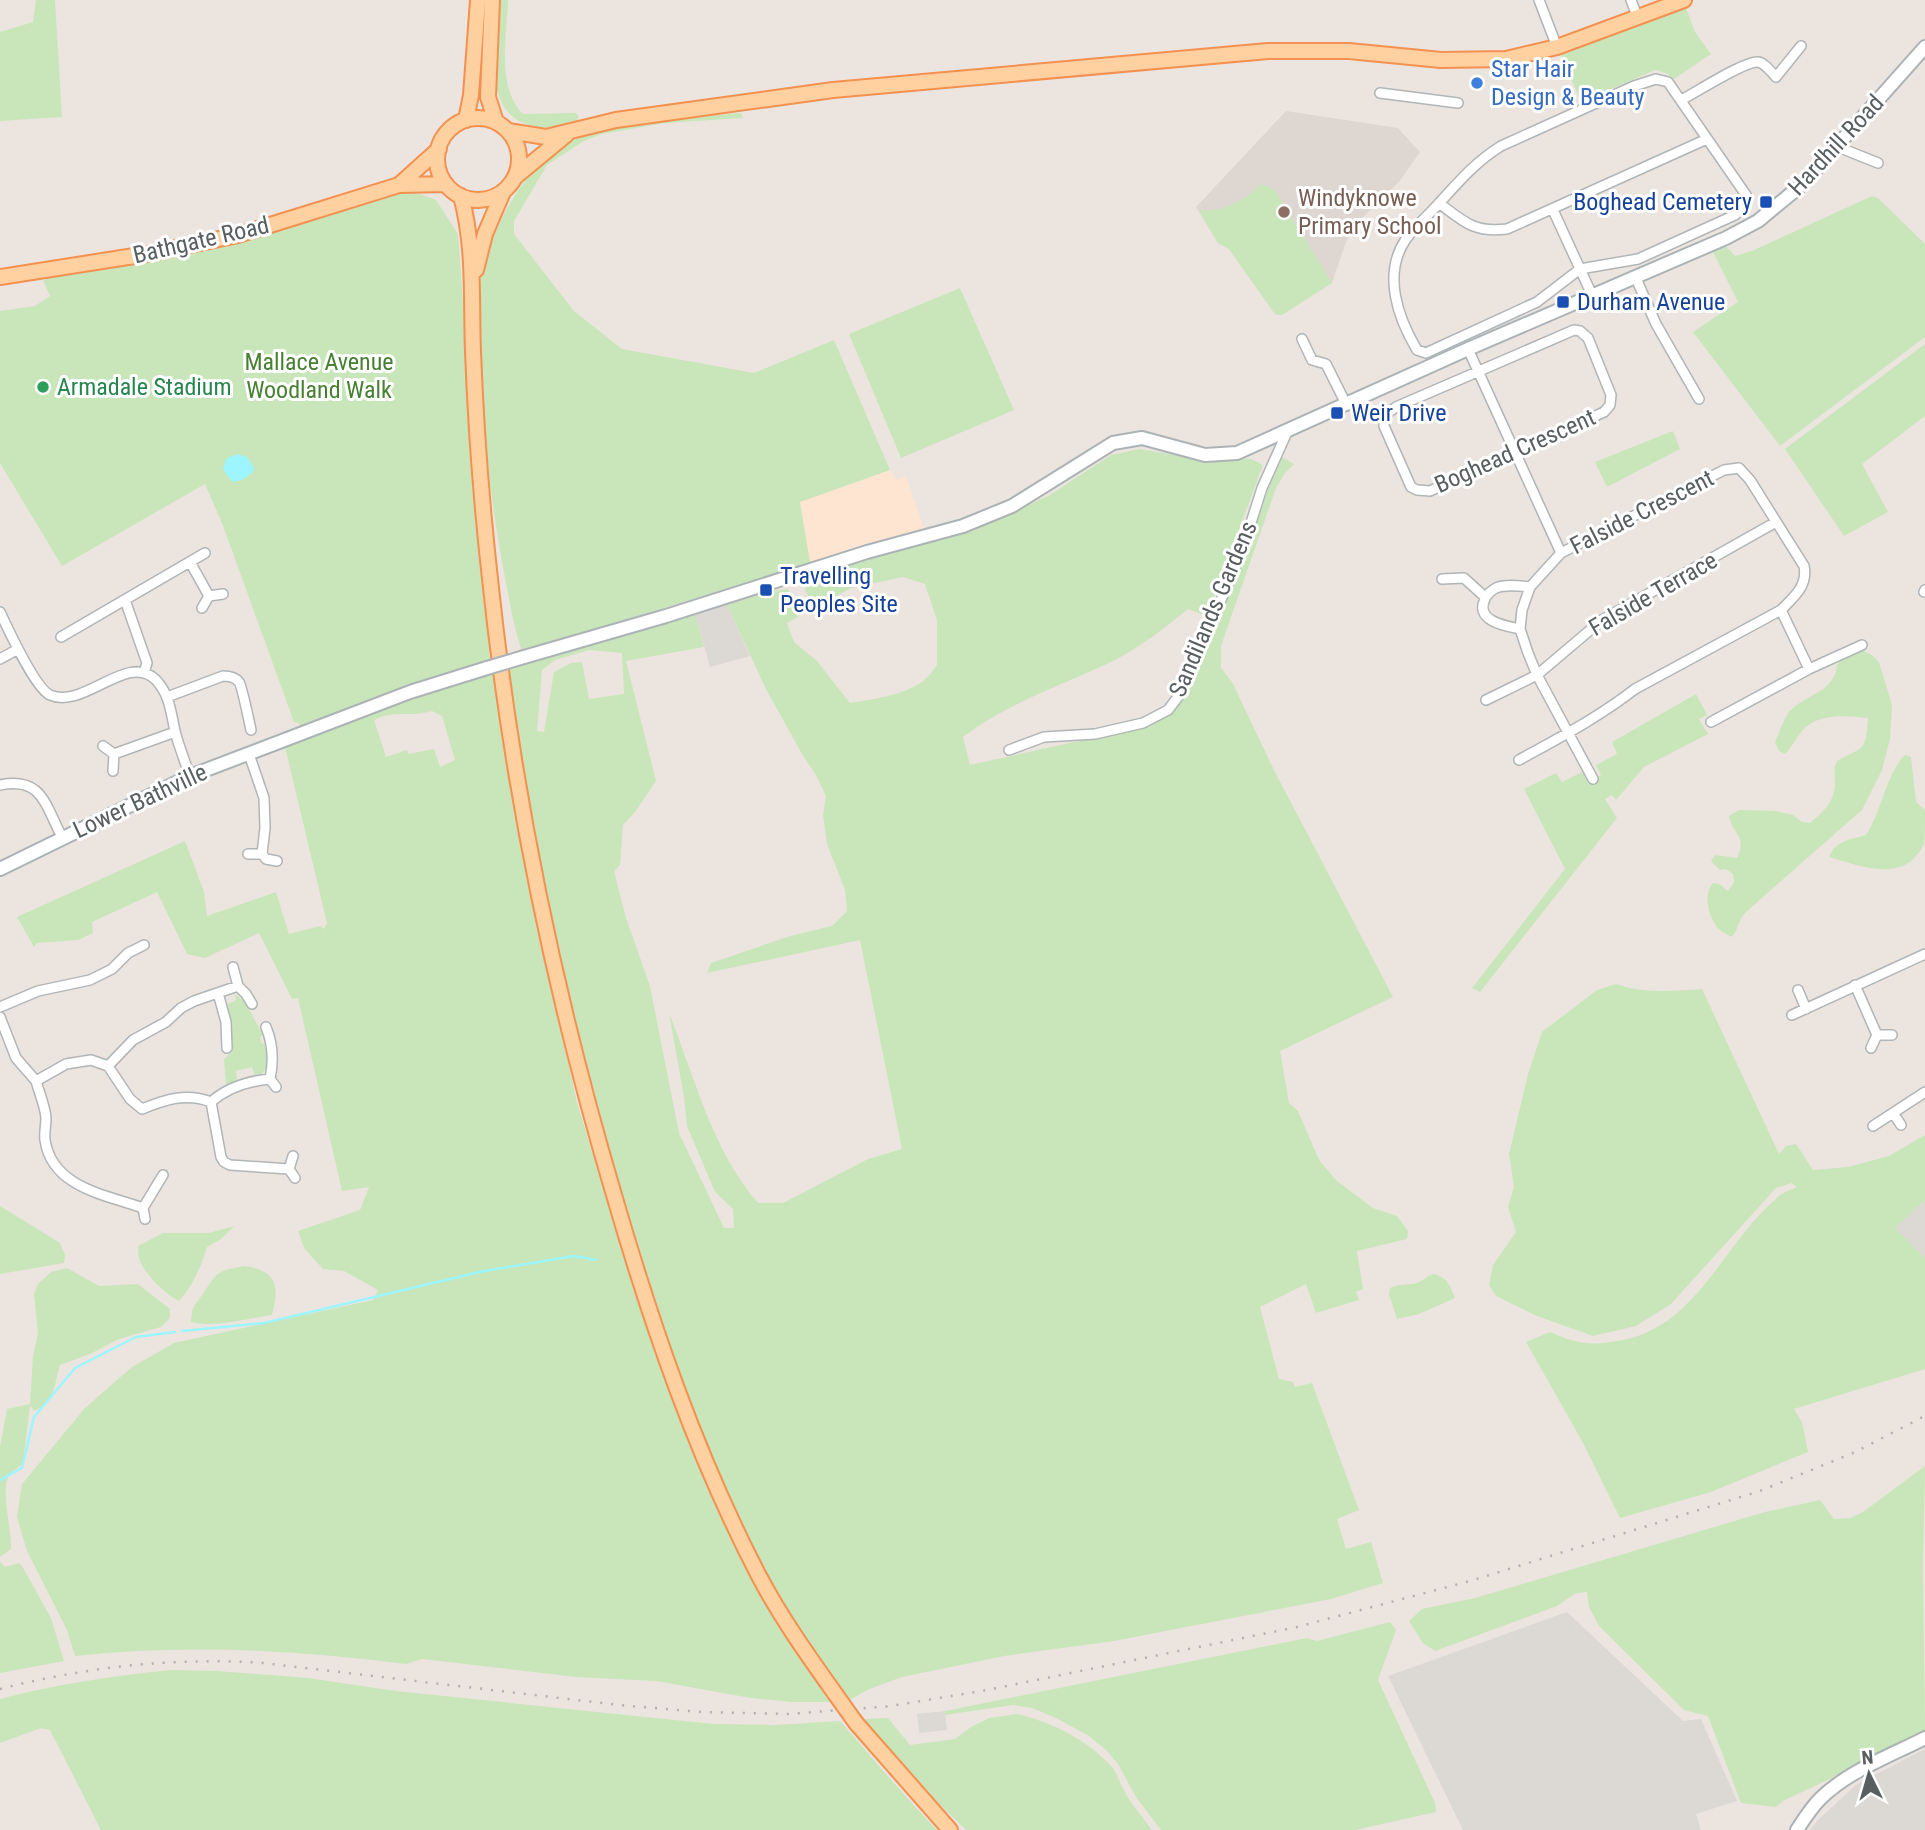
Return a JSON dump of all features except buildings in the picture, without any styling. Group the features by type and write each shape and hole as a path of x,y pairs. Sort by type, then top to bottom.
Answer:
{"main road":[{"path":"466,120 471,95 478,0"},
{"path":"492,0 488,97 502,127 516,143 519,154 515,177"},
{"path":"503,192 482,200 461,197 446,184 439,171 439,149 452,128 466,120 480,118 502,127 546,137 616,120 833,90 1268,51 1349,51 1441,60 1506,59 1557,47 1684,0"},
{"name":"Hardhill Road","path":"1237,453 1468,349 1726,238 1758,221 1804,183 1925,47"},
{"path":"472,289 485,234 503,192 515,177 571,131"},
{"name":"Bathgate Road","path":"399,185 439,149"},
{"name":"Bathgate Road","path":"0,277 147,254 238,235 399,185 446,184"},
{"path":"461,197 471,238 477,430 483,510 491,591 516,773 560,996 631,1256 692,1433 761,1579 806,1653 856,1723 950,1830"},
{"name":"Lower Bathville","path":"0,869 190,776 410,692 666,616 867,552 963,526 1012,506 1113,443 1142,438 1205,455 1237,453"},
{"path":"1797,1830 1820,1799 1836,1786 1850,1776 1925,1738"}],"street":[{"path":"1539,0 1557,47"},
{"path":"1631,0 1637,16"},
{"path":"1681,100 1756,61 1776,77 1801,46"},
{"path":"1656,79 1668,82 1707,139 1746,195 1745,205 1735,215 1638,259 1580,269 1537,302 1426,353 1418,350 1395,298 1393,282 1399,254 1406,240 1482,158 1502,146 1634,86 1656,79"},
{"path":"1380,93 1458,103"},
{"path":"1439,203 1469,226 1486,232 1507,229 1707,139"},
{"path":"1838,147 1878,163"},
{"path":"1553,210 1592,295"},
{"path":"1635,276 1656,324 1699,399"},
{"name":"Boghead Crescent","path":"1580,331 1588,338 1611,395 1611,405 1604,412 1430,491 1411,487 1384,426 1384,416 1395,407 1478,371 1566,333 1580,331"},
{"path":"1302,339 1312,360 1326,364 1346,404"},
{"path":"1468,349 1561,553"},
{"name":"Sandilands Gardens","path":"1009,750 1044,737 1095,734 1143,723 1168,710 1181,693 1242,551 1262,488 1288,430"},
{"name":"Falside Crescent","path":"1519,760 1614,706 1635,689 1781,610 1801,588 1804,566 1751,480 1740,468 1724,470 1561,553 1530,587 1522,610 1520,629"},
{"name":"Falside Terrace","path":"1537,675 1602,620 1776,522"},
{"path":"61,637 205,553"},
{"path":"190,562 209,596"},
{"path":"1442,579 1464,578 1485,597"},
{"path":"1530,587 1496,588 1485,597 1485,615 1496,624 1520,629 1537,675 1593,779"},
{"path":"209,596 223,594"},
{"path":"202,608 209,596"},
{"path":"125,600 147,663 144,673"},
{"path":"1781,610 1809,670"},
{"path":"0,612 18,649 49,695 78,695 126,673 144,673 157,681 167,697 175,721 175,732 190,776"},
{"path":"1711,722 1862,645"},
{"path":"0,659 18,649"},
{"path":"1486,700 1537,675"},
{"path":"167,697 223,676 231,676 239,682 251,730"},
{"path":"114,754 175,732"},
{"path":"103,746 114,754"},
{"path":"113,771 114,754"},
{"path":"249,754 264,798 262,854 266,859 277,861"},
{"path":"0,785 21,782 35,788 62,837"},
{"path":"248,854 262,854"},
{"path":"0,1007 38,991 90,980 112,969 128,953 144,945"},
{"path":"1792,1016 1925,954"},
{"path":"233,967 238,986 252,1004"},
{"path":"1855,985 1877,1035 1871,1048"},
{"path":"108,1066 133,1040 166,1022 181,1008 238,986"},
{"path":"1798,990 1806,1009"},
{"path":"218,993 226,1022 227,1048"},
{"path":"0,1017 16,1058 36,1080 46,1115 46,1141 54,1163 75,1184 103,1198 143,1209"},
{"path":"211,1102 223,1091 237,1085 273,1083 271,1042 266,1027"},
{"path":"1877,1035 1892,1035"},
{"path":"36,1080 66,1064 91,1060 108,1066 130,1099 142,1109 167,1099 185,1097 211,1102"},
{"path":"1873,1126 1925,1092"},
{"path":"211,1102 223,1162 230,1165 289,1169"},
{"path":"1892,1114 1901,1125"},
{"path":"289,1169 293,1156"},
{"path":"289,1169 295,1178"},
{"path":"145,1219 143,1209 163,1175"}],"shaded area":[{"name":"Windyknowe Primary School","path":"1286,111 1398,128 1420,152 1399,182 1355,225 1332,283 1278,315 1229,249 1218,243 1196,207"},
{"path":"890,470 897,480 906,476 925,532 810,562 799,502"},
{"path":"727,605 750,656 710,667 695,613"},
{"path":"1925,1200 1925,1258 1894,1228"},
{"path":"1567,1612 1683,1721 1701,1719 1737,1801 1696,1814 1701,1830 1463,1830 1388,1676"},
{"path":"945,1711 947,1730 919,1733 917,1714"},
{"path":"1925,1749 1925,1830 1810,1830 1857,1784"}],"green space":[{"path":"36,0 55,0 62,117 0,121 0,32 33,22"},
{"path":"498,0 508,0 506,75 515,103 523,114 575,113 578,115 578,121 575,123 542,127 522,122 508,112 499,97 495,78"},
{"path":"1686,8 1695,32 1711,54 1674,79 1655,70 1581,102 1561,55"},
{"path":"741,113 743,118 665,123 602,134 584,141 547,165 514,221 514,234 574,311 622,349 754,373 834,340 890,470 800,502 810,562 542,645 521,649 499,545 483,410 479,294 481,275 493,238 512,199 525,181 553,150 568,139 595,129"},
{"path":"1261,184 1274,189 1332,283 1282,315 1275,314 1229,249 1218,243 1199,211 1233,204 1248,196"},
{"name":"Mallace Avenue Woodland Walk","path":"409,190 436,200 458,234 490,660 302,734 299,723 294,722 222,523 205,484 62,566 0,463 0,311 35,306 50,296 43,281 50,276 226,246"},
{"path":"1872,196 1878,198 1925,244 1925,337 1780,446 1693,332 1738,302 1713,252 1726,246 1735,256 1752,251"},
{"path":"960,288 1014,410 901,458 849,334"},
{"path":"1925,344 1925,416 1862,464 1888,512 1844,536 1785,449"},
{"path":"1673,431 1680,449 1607,487 1595,462"},
{"path":"1139,449 1199,459 1251,459 1263,465 1207,616 1188,609 1127,654 1018,704 963,737 970,765 1147,726 1171,714 1185,692 1243,560 1280,456 1294,464 1276,488 1221,646 1221,668 1232,682 1275,772 1393,997 1280,1051 1289,1103 1298,1111 1319,1160 1337,1181 1373,1208 1397,1216 1408,1231 1407,1239 1357,1251 1363,1289 1356,1292 1359,1300 1316,1313 1306,1284 1260,1307 1279,1379 1293,1382 1295,1387 1312,1383 1359,1510 1337,1519 1346,1549 1371,1542 1383,1583 1331,1599 1114,1641 1004,1656 902,1677 867,1690 850,1700 845,1698 799,1629 758,1556 722,1482 661,1327 613,1168 563,982 533,826 509,669 695,613 704,647 626,661 656,781 623,825 620,865 614,871 626,918 650,986 679,1133 724,1228 734,1228 733,1209 715,1192 687,1126 669,1013 716,1137 742,1182 758,1203 783,1203 868,1159 902,1149 860,940 707,973 711,963 790,936 832,926 847,911 845,890 827,844 823,815 826,796 766,689 727,605 771,591 788,589 798,617 787,623 794,642 816,660 850,703 905,691 924,680 937,665 937,620 925,584 903,577 851,588 814,606 805,590 809,578 856,562 973,531 1050,495 1111,455","holes":["589,650 622,653 624,694 589,699 582,662 571,663 554,672 544,732 537,731 542,670 555,660"]},
{"path":"1859,649 1879,662 1892,705 1890,739 1882,770 1862,810 1746,912 1731,937 1714,922 1707,899 1713,883 1728,891 1734,882 1733,874 1726,869 1720,870 1711,861 1715,855 1737,858 1740,851 1740,840 1729,816 1739,810 1775,811 1810,823 1827,806 1833,797 1837,761 1862,747 1868,718 1836,716 1820,719 1803,730 1785,754 1779,751 1775,742 1790,711 1825,687 1845,656"},
{"path":"494,672 506,762 538,932 577,1102 633,1288 689,1444 719,1512 774,1616 830,1702 751,1698 656,1681 576,1677 422,1659 406,1664 241,1650 158,1650 75,1656 67,1630 27,1551 17,1517 22,1484 85,1408 132,1367 174,1343 373,1300 378,1290 344,1271 323,1269 304,1248 298,1231 360,1210 369,1187 342,1191 298,998 292,999 259,933 205,958 187,954 157,892 92,922 93,933 78,940 37,943 34,947 17,917 185,841 204,892 207,916 276,892 289,934 320,926 324,929 327,923 285,747","holes":["432,711 442,716 455,760 440,767 434,749 408,754 407,750 386,757 374,720 389,715"]},
{"path":"1696,694 1707,715 1699,719 1708,734 1644,767 1616,800 1612,795 1605,799 1617,818 1480,992 1472,988 1565,869 1524,789 1556,773 1562,782 1582,772 1590,781 1601,775 1596,765 1617,754 1612,742"},
{"path":"1905,755 1911,757 1916,802 1925,810 1924,844 1916,857 1894,869 1881,869 1829,857 1839,844 1866,835 1893,772"},
{"path":"1616,984 1648,991 1702,989 1779,1154 1786,1146 1796,1144 1813,1170 1848,1167 1889,1156 1925,1135 1925,1200 1895,1228 1925,1258 1925,1369 1794,1409 1802,1422 1808,1452 1711,1492 1620,1518 1582,1441 1526,1342 1550,1332 1570,1340 1594,1344 1623,1340 1649,1331 1671,1318 1691,1300 1759,1215 1780,1195 1797,1187 1792,1183 1776,1188 1671,1304 1636,1326 1593,1336 1537,1316 1496,1296 1489,1285 1493,1265 1516,1232 1508,1207 1514,1187 1509,1154 1528,1074 1542,1032 1597,990"},
{"path":"235,994 245,1002 263,1035 260,1037 261,1043 267,1044 268,1060 264,1072 260,1075 255,1077 252,1067 236,1071 237,1081 226,1085 224,1059 232,1052 228,1004 236,1000"},
{"path":"0,1206 60,1243 65,1255 64,1263 0,1274"},
{"path":"234,1226 221,1239 207,1247 196,1275 179,1301 156,1283 141,1264 138,1246 163,1233 209,1233"},
{"path":"245,1266 256,1268 270,1276 275,1289 272,1315 220,1323 191,1322 194,1305 216,1275"},
{"path":"67,1268 99,1286 138,1284 170,1309 170,1318 161,1327 119,1339 60,1365 50,1398 34,1411 30,1405 23,1464 9,1475 7,1482 11,1549 0,1557 0,1447 7,1409 30,1404 33,1356 38,1333 34,1294 38,1284 51,1272"},
{"path":"1435,1274 1448,1283 1455,1298 1419,1314 1397,1319 1389,1294 1390,1288 1416,1283"},
{"path":"1925,1466 1925,1730 1783,1801 1776,1807 1741,1803 1708,1716 1684,1710 1599,1626 1589,1607 1587,1592 1576,1593 1557,1606 1435,1651 1423,1643 1409,1621 1422,1609 1475,1598 1765,1512 1820,1500 1834,1519 1850,1518 1863,1512"},
{"path":"0,1562 5,1567 19,1563 22,1566 51,1618 64,1661 0,1673"},
{"path":"1390,1622 1396,1630 1378,1680 1435,1803 1436,1812 1355,1830 1161,1830 1106,1750 1089,1736 1056,1718 1032,1708 1013,1705 945,1715 945,1711 1307,1638 1317,1641"},
{"path":"171,1670 308,1678 396,1691 713,1724 776,1725 840,1721 937,1830 101,1830 50,1730 41,1728 0,1743 0,1699 85,1681"},
{"path":"1017,1714 1068,1733 1102,1757 1113,1769 1130,1801 1152,1830 966,1830 932,1797 864,1719 888,1718 910,1745 955,1739 989,1718"}],"water":[{"path":"237,454 247,457 254,468 253,472 242,480 232,482 223,469 226,459"}],"waterway":[{"path":"182,1331 264,1323 484,1271 574,1256 596,1260"},
{"path":"0,1480 22,1468 34,1417 75,1368 136,1337 175,1332"}],"railway":[{"path":"0,1689 65,1675 130,1666 230,1661 701,1712 789,1714 891,1706 987,1690 1297,1627 1470,1581 1760,1491 1853,1453 1925,1416"}],"place":[{"name":"Star Hair Design & Beauty","path":"1477,83"},
{"name":"Boghead Cemetery","path":"1766,202"},
{"name":"Windyknowe Primary School","path":"1284,212"},
{"name":"Durham Avenue","path":"1563,302"},
{"name":"Armadale Stadium","path":"43,387"},
{"name":"Weir Drive","path":"1337,413"},
{"name":"Travelling Peoples Site","path":"766,590"}]}
